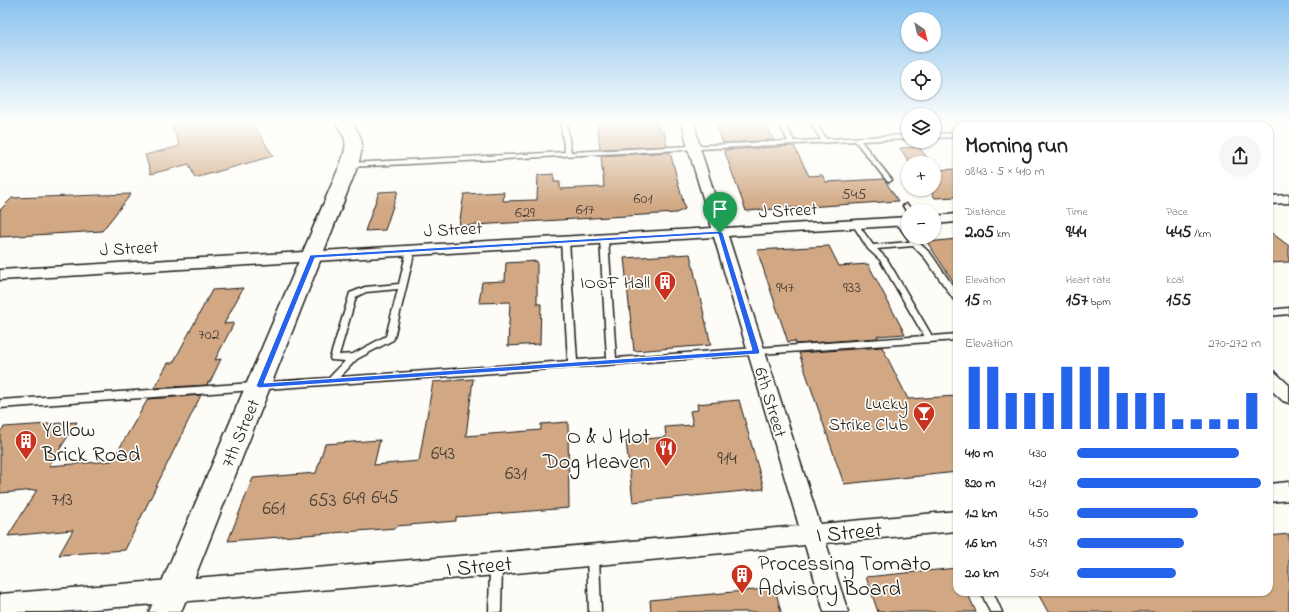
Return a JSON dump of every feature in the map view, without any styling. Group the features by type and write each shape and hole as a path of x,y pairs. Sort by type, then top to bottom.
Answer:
{"street":[{"name":"7th Street","path":"170,601 312,256 353,151"},
{"name":"6th Street","path":"695,151 836,612"},
{"path":"1273,200 1289,199"},
{"path":"941,219 953,218"},
{"name":"J Street","path":"0,275 901,222"},
{"path":"1273,381 1289,396"},
{"path":"1273,492 1289,491"},
{"name":"I Street","path":"0,606 170,601 496,564 812,534 953,523"}],"lane":[{"path":"349,165 640,151"},
{"path":"865,151 889,180"},
{"path":"856,225 871,248 883,259 930,339"},
{"path":"604,239 612,361"},
{"path":"565,242 573,364"},
{"path":"871,248 915,244 928,256 953,292"},
{"path":"331,381 354,357 390,338 410,250"},
{"path":"354,357 334,358 353,295 365,290 402,286"},
{"path":"1273,313 1289,311"},
{"path":"0,404 953,337"},
{"path":"592,555 596,612"},
{"path":"495,612 496,564"},
{"path":"989,596 996,612"}],"building":[{"path":"162,151 270,151 273,156 195,178 189,164 151,174 145,155"},
{"path":"724,151 796,151 809,176 822,175 826,182 884,179 898,201 746,211"},
{"path":"902,151 922,151 926,156 905,156"},
{"path":"670,152 685,209 676,213 459,226 464,194 504,192 503,201 537,200 538,175 554,174 554,182 560,182 560,189 604,187 601,156"},
{"path":"953,169 953,197 935,198 934,196 941,196 941,170"},
{"path":"398,191 385,230 365,231 379,192"},
{"path":"131,194 102,231 0,237 0,210 12,198"},
{"path":"1273,234 1289,246 1289,262 1273,263"},
{"path":"953,239 953,281 928,244 941,244 941,241"},
{"path":"829,246 839,266 868,264 905,334 877,336 878,338 796,344 795,341 788,342 757,250"},
{"name":"IOOF Hall","path":"690,254 711,345 634,351 624,258"},
{"path":"537,261 537,304 541,304 540,344 508,346 510,302 479,303 482,282 505,281 506,263"},
{"path":"243,288 224,324 234,323 215,360 221,359 210,382 208,382 207,385 154,388 168,363 173,363 212,290"},
{"path":"882,347 908,399 953,396 953,472 844,484 799,353"},
{"path":"473,379 466,436 541,430 541,424 568,422 569,508 456,517 456,521 397,526 396,528 228,541 253,478 316,473 325,444 380,440 374,465 419,461 433,382"},
{"path":"201,395 125,550 59,555 73,530 8,536 37,490 0,493 0,432 4,427 77,422 49,466 112,461 148,399"},
{"path":"739,400 764,489 633,502 626,441 666,437 665,427 693,425 690,411 698,410 697,404"},
{"path":"1289,534 1289,612 1048,612 1039,596 1273,596 1273,536"},
{"path":"953,568 953,596 969,596 976,612 878,612 866,577"},
{"name":"Processing Tomato Advisory Board","path":"775,588 781,612 651,612 650,600"}],"place":[{"name":"IOOF Hall","path":"665,302"},
{"name":"Lucky Strike Club","path":"924,432"},
{"name":"Yellow Brick Road","path":"26,460"},
{"name":"O & J Hot Dog Heaven","path":"666,468"},
{"name":"Processing Tomato Advisory Board","path":"742,594"}],"route":[{"path":"720,233 756,352 591,362 259,386 312,256 720,233"}]}
